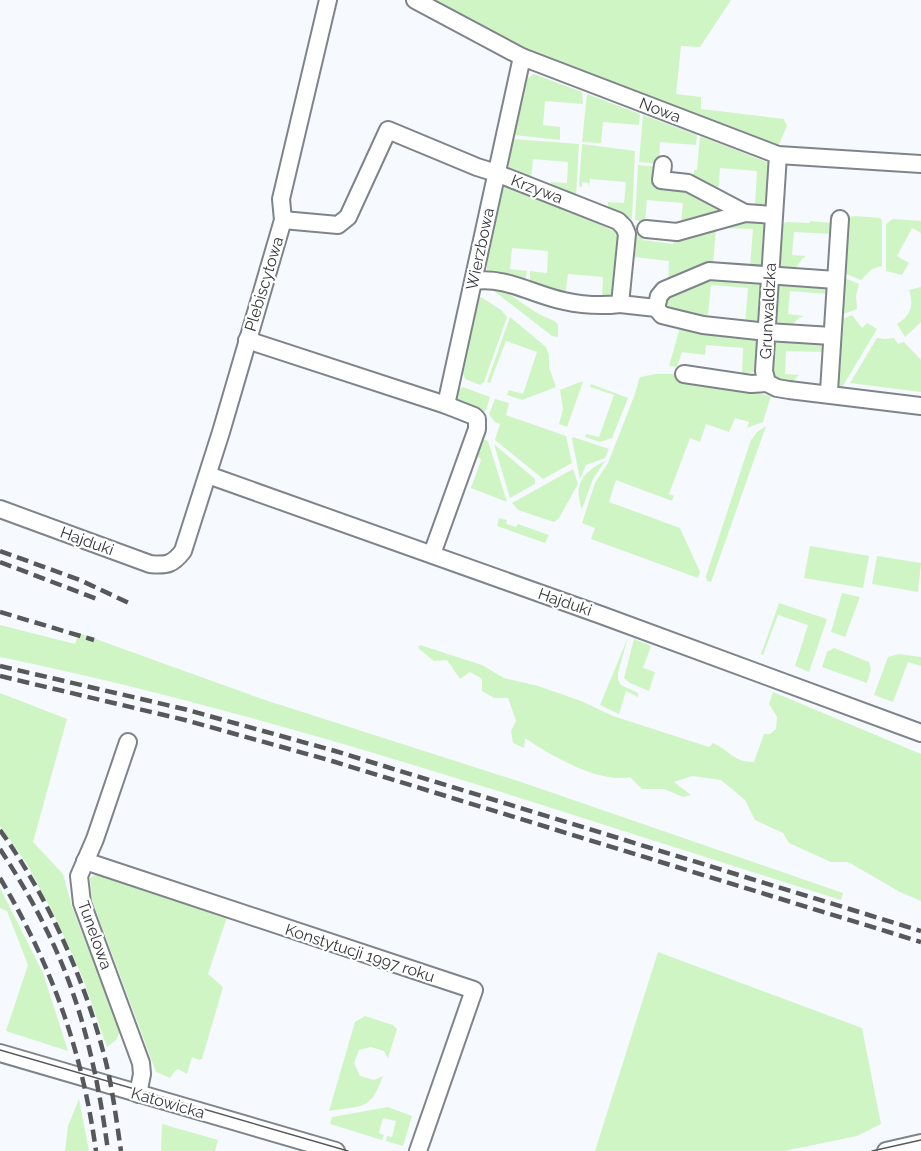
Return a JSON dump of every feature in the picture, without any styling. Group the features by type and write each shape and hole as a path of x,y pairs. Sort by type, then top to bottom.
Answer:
{"street":[{"name":"Plebiscytowa","path":"175,562 186,545 284,220 281,199 328,0"},
{"name":"Nowa","path":"415,0 522,57 778,155 921,164"},
{"name":"Wierzbowa","path":"446,405 522,57"},
{"name":"Krzywa","path":"284,220 338,225 344,222 388,130 618,221 627,234 620,304"},
{"name":"Grunwaldzka","path":"778,155 764,371 767,382 777,388 789,390 921,406"},
{"path":"663,165 661,180 688,183 745,213"},
{"path":"646,229 677,232 745,213 774,215"},
{"path":"829,390 840,219"},
{"path":"656,308 659,296 664,290 709,271 836,280"},
{"path":"474,281 486,279 565,302 656,308 662,315 703,325 832,336"},
{"path":"247,340 446,405 477,419 477,429 432,554"},
{"path":"684,374 751,384 767,382"},
{"name":"Hajduki","path":"208,475 432,554 921,733"},
{"name":"Hajduki","path":"0,509 150,564 168,565 175,562"},
{"name":"Tunelowa","path":"128,742 95,839 79,876 82,903 141,1063 142,1074 138,1094"},
{"name":"Konstytucji 1997 roku","path":"85,861 474,990 418,1151"},
{"name":"Katowicka","path":"0,1053 336,1151"},
{"path":"890,1150 921,1143"}],"green space":[{"path":"426,0 731,0 700,47 681,46 676,94 701,97 701,109 784,119 787,126 777,149 541,58"},
{"path":"534,74 582,92 583,104 545,101 543,125 560,127 560,140 514,135 524,85 527,79"},
{"path":"587,94 640,114 639,125 603,122 601,143 582,142"},
{"path":"643,115 697,135 696,145 660,142 659,164 639,162"},
{"path":"700,136 769,163 771,165 770,202 766,205 755,204 757,171 720,168 718,194 693,179 694,170 697,170"},
{"path":"513,139 579,144 576,196 551,187 551,182 567,183 568,162 533,159 531,180 544,181 544,186 512,173 509,161"},
{"path":"582,144 635,151 632,219 608,210 608,202 624,203 626,182 590,179 589,187 588,183 582,182 582,187 579,186"},
{"path":"638,165 658,167 717,203 716,216 681,224 683,203 647,200 645,222 635,220"},
{"path":"507,186 585,212 593,221 620,234 617,295 602,299 603,277 568,274 565,296 530,282 530,271 547,273 548,251 512,248 510,269 527,271 525,281 487,270 502,189"},
{"path":"847,217 880,218 882,221 882,266 872,269 861,280 844,273"},
{"path":"893,219 921,221 921,233 912,228 897,256 909,263 902,275 886,271 886,224"},
{"path":"733,220 764,221 768,224 761,268 750,267 753,229 716,228 713,265 668,286 669,261 634,257 629,280 634,225 644,225 643,240 673,244 680,234"},
{"path":"810,221 832,223 832,234 794,232 792,255 806,256 794,271 786,272 778,267 781,224 810,223"},
{"path":"709,275 761,283 761,319 758,323 745,324 748,288 711,285 708,314 699,319 666,312 667,295"},
{"path":"840,276 859,284 856,296 857,309 838,316"},
{"path":"827,283 828,294 790,291 788,314 804,316 791,326 775,323 778,285"},
{"path":"921,287 921,322 905,337 897,324 910,310 909,290"},
{"path":"498,288 537,313 556,322 558,337 552,336 494,291"},
{"path":"481,297 501,310 507,317 484,382 480,385 465,379 462,369 477,298"},
{"path":"852,315 862,328 867,323 877,329 841,389 834,388 838,321"},
{"path":"510,317 546,347 549,367 556,387 522,400 507,395 509,390 523,394 537,352 506,341 490,383 487,382"},
{"path":"681,324 755,335 759,341 756,372 742,373 743,348 706,345 705,355 682,352 677,367 669,366"},
{"path":"877,338 894,338 898,344 904,342 921,360 921,392 850,383"},
{"path":"773,342 829,342 824,352 786,351 785,374 799,375 791,383 780,382 771,377"},
{"path":"656,374 675,374 761,390 760,394 771,396 763,422 747,428 749,422 735,418 729,432 706,424 700,442 690,438 669,494 674,496 672,501 616,480 609,502 680,528 700,572 698,578 591,539 595,528 582,523 595,483 608,463 639,379"},
{"path":"583,382 567,427 559,424 563,409 560,390"},
{"path":"591,384 628,398 612,438 600,442 585,437 586,434 599,437 614,395 590,387"},
{"path":"463,387 490,397 484,412 454,401 458,390"},
{"path":"495,399 509,403 506,415 566,436 572,463 543,479 495,440 500,424 495,422 489,414"},
{"path":"766,426 711,582 707,581 706,576 751,440"},
{"path":"573,437 609,449 605,458 586,465 580,479 572,439"},
{"path":"482,439 488,441 507,502 471,488 481,460 477,455"},
{"path":"494,444 535,479 535,484 510,498"},
{"path":"605,461 593,479 582,509 579,492 582,480 586,474"},
{"path":"573,469 578,484 559,518 554,522 518,510 512,503"},
{"path":"499,518 507,520 506,524 516,527 518,524 549,535 545,543 497,526"},
{"path":"810,546 869,556 863,588 804,578"},
{"path":"877,556 921,563 918,592 872,584"},
{"path":"842,593 860,597 845,637 831,632"},
{"path":"779,603 827,619 809,672 795,666 808,625 778,615 763,655 761,654"},
{"path":"0,625 75,644 79,633 262,699 524,783 843,893 841,900 528,800 318,737 107,681 0,657"},
{"path":"628,637 618,680 621,685 638,693 638,697 626,691 619,714 600,705"},
{"path":"634,639 651,646 643,668 655,672 649,691 624,678"},
{"path":"420,645 482,665 504,678 538,686 581,701 613,716 709,747 713,743 736,758 747,762 754,762 764,734 770,734 776,729 777,717 769,704 773,692 921,754 921,901 900,892 848,862 831,862 789,843 783,833 755,820 745,800 721,780 692,776 674,782 691,795 683,797 664,789 642,789 630,777 618,778 590,772 561,760 525,738 524,748 513,743 511,731 516,721 508,698 494,698 482,691 482,679 470,672 460,679 447,660 434,661 418,648"},
{"path":"834,648 869,662 871,669 867,683 822,667 827,652"},
{"path":"899,654 921,657 921,666 908,662 893,702 874,695 888,657"},
{"path":"0,693 67,719 33,842 63,874 72,907 120,1031 116,1040 107,1047 82,976 54,915 27,864 0,826"},
{"path":"96,874 227,917 208,974 223,987 202,1059 192,1057 187,1074 178,1069 170,1078 156,1072 92,900 90,878"},
{"path":"0,888 43,973 68,1051 6,1031 28,965 7,911 0,908"},
{"path":"658,952 862,1028 881,1124 857,1136 784,1151 595,1151"},
{"path":"365,1016 393,1025 397,1029 388,1058 384,1051 371,1047 359,1050 354,1063 360,1076 374,1080 383,1076 369,1101 358,1107 329,1111 355,1022"},
{"path":"79,1099 89,1151 65,1151 68,1126"},
{"path":"388,1107 412,1116 403,1146 386,1141 387,1136 392,1137 396,1121 383,1118 379,1133 384,1135 382,1140 330,1124 332,1117"},
{"path":"162,1124 218,1140 215,1151 161,1151"}],"tram line":[{"path":"0,1050 348,1151"},
{"path":"872,1151 921,1140"}],"railway":[{"path":"0,551 80,580 133,605"},
{"path":"0,562 97,599"},
{"path":"0,612 94,640"},
{"path":"0,666 184,709 335,751 921,931"},
{"path":"0,676 185,720 332,761 921,942"},
{"path":"0,830 48,908 85,993 106,1063 121,1151"},
{"path":"0,849 41,919 69,982 93,1066 108,1151"},
{"path":"0,878 35,944 62,1010 82,1078 96,1151"}]}
